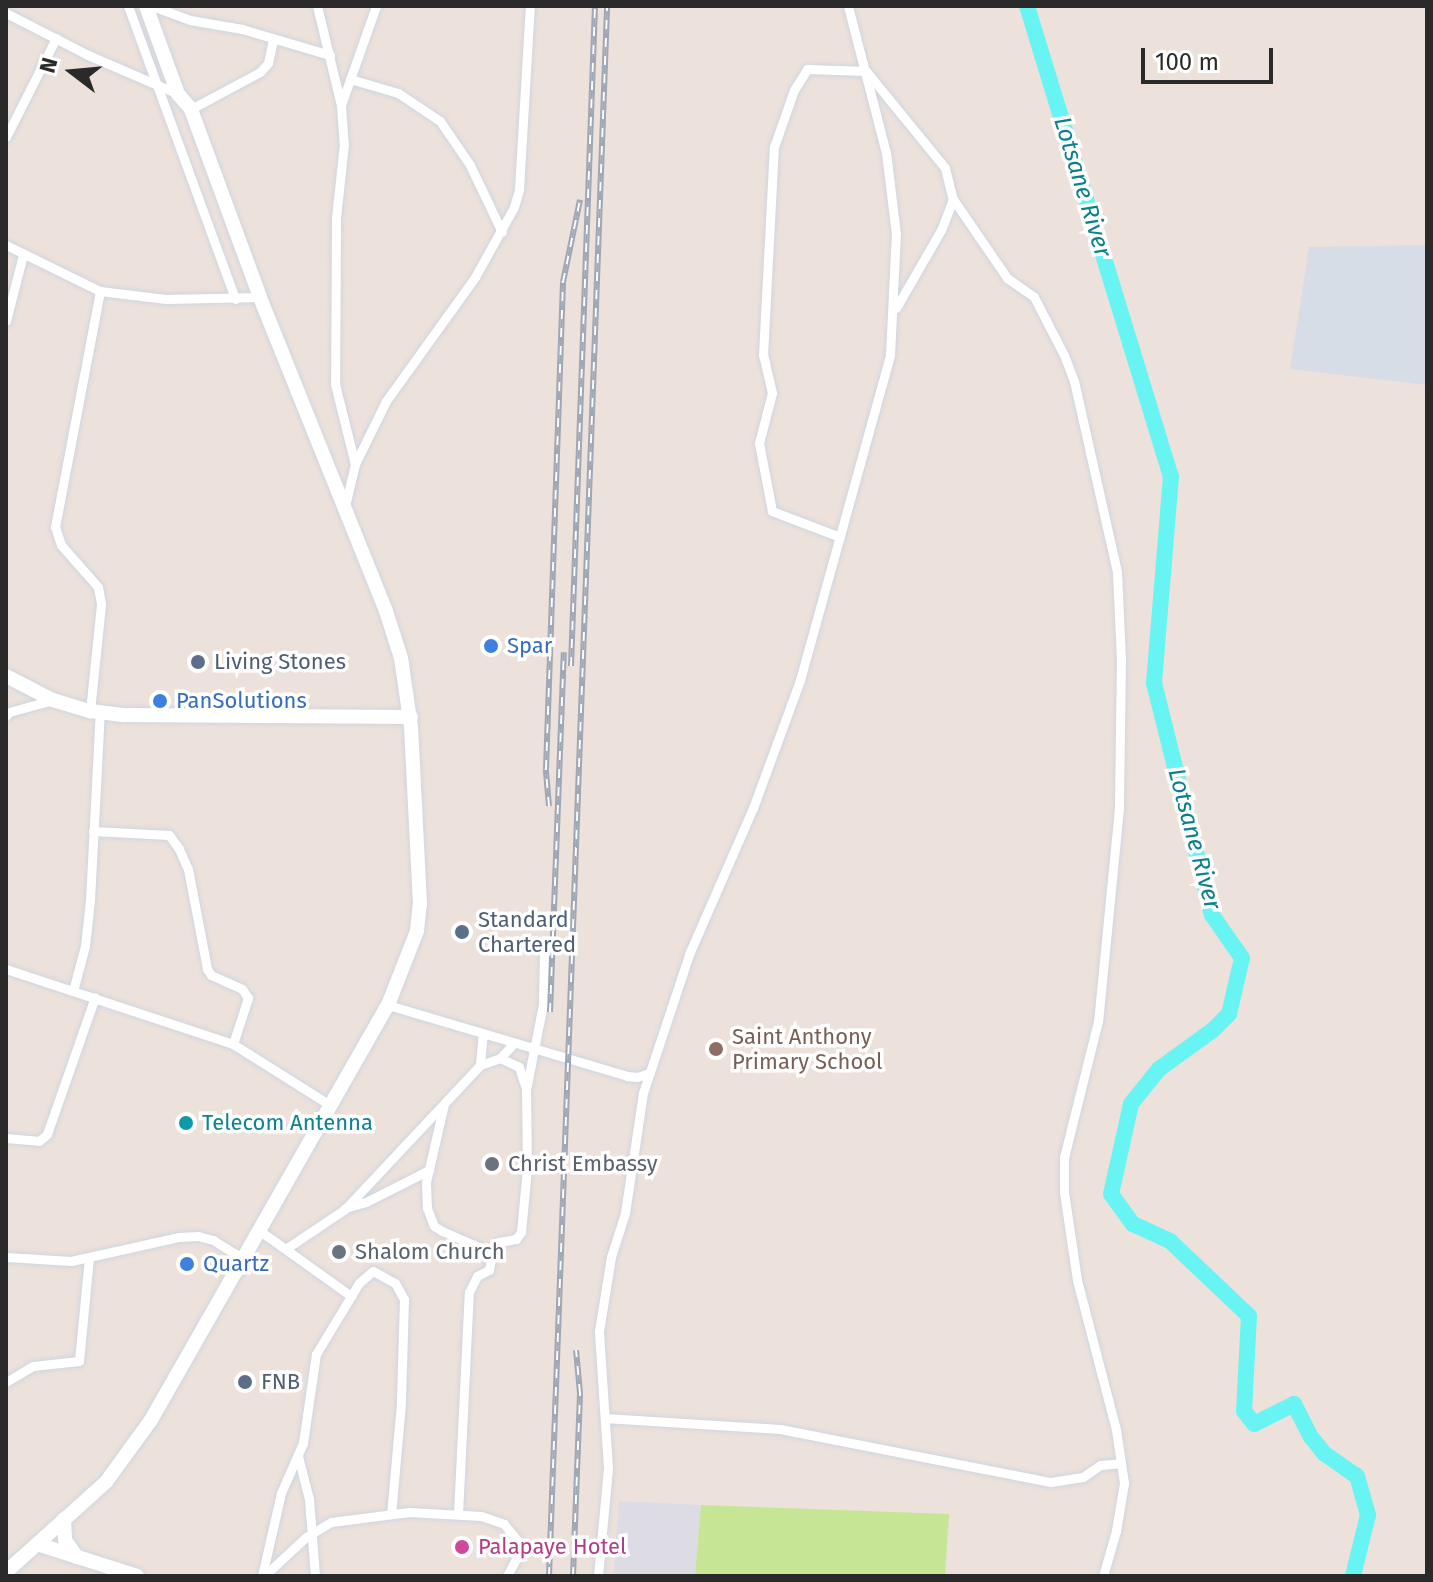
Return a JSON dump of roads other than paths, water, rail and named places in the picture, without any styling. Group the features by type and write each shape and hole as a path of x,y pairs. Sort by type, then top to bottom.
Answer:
{"street":[{"path":"128,6 235,299"},
{"path":"149,6 190,20 242,29 330,55"},
{"path":"6,1572 106,1482 124,1461 244,1259 388,1005 417,931 420,904 411,717 401,658 386,611 260,297 191,109 178,94 149,6"},
{"path":"317,6 341,105 344,144 336,218 335,384 355,464"},
{"path":"341,105 376,6"},
{"path":"344,510 355,464 392,391 475,277 502,232 519,189 530,6"},
{"path":"598,1576 608,1468 599,1331 611,1257 625,1213 649,1073 690,952 753,808 800,680 890,355 895,311 894,220 886,153 848,6"},
{"path":"6,13 178,94"},
{"path":"6,137 56,38"},
{"path":"191,109 260,72 268,63 273,39"},
{"path":"840,537 772,511 759,443 772,393 763,355 774,147 794,90 807,69 866,71 945,168 953,199 1007,278 1034,297 1074,381 1117,572 1121,659 1119,808 1098,1021 1064,1157 1064,1192 1077,1280 1116,1430 1121,1463 1122,1495 1103,1576"},
{"path":"350,79 398,93 440,121 470,165 502,232"},
{"path":"895,311 941,230 953,199"},
{"path":"6,245 100,291 166,299 260,297"},
{"path":"6,321 23,255"},
{"path":"73,991 85,946 93,831 101,604 98,587 61,545 55,527 100,291"},
{"path":"6,676 53,700 95,712 411,717"},
{"path":"6,716 9,712 53,700"},
{"path":"93,831 169,835 179,849 188,869 207,969 211,975 242,989 248,998 233,1044"},
{"path":"458,1514 469,1292 477,1276 491,1267 492,1253 499,1242 516,1239 521,1232 527,1168 526,1090 543,1004 544,952"},
{"path":"6,969 233,1044 330,1105"},
{"path":"6,1138 39,1141 47,1134 95,997"},
{"path":"388,1005 627,1076 649,1073"},
{"path":"480,1065 483,1033"},
{"path":"287,1248 345,1209 393,1154 480,1065 500,1058 513,1044"},
{"path":"500,1058 519,1067 526,1090"},
{"path":"445,1103 429,1170 427,1208 434,1226 492,1253"},
{"path":"345,1209 366,1202 429,1170"},
{"path":"260,1231 351,1296"},
{"path":"6,1257 89,1258 179,1237 198,1236 213,1240 244,1259"},
{"path":"6,1382 33,1366 79,1361 89,1258"},
{"path":"263,1576 281,1493 298,1456 316,1354 351,1296 367,1274 373,1271 395,1283 404,1299 401,1403 391,1514"},
{"path":"605,1418 780,1429 1051,1482 1083,1477 1100,1465 1121,1463"},
{"path":"298,1456 309,1499 315,1576"},
{"path":"263,1576 312,1533 331,1522 391,1514 458,1514 481,1516 512,1530 518,1541 517,1557 507,1576"},
{"path":"64,1519 65,1540 78,1558"},
{"path":"37,1544 137,1576"}],"waterway":[{"name":"Lotsane River","path":"1027,6 1171,476 1154,683 1212,915 1242,958 1229,1014 1213,1030 1159,1069 1131,1104 1111,1194 1133,1224 1170,1241 1249,1316 1244,1411 1254,1424 1294,1404 1311,1437 1325,1454 1357,1476 1368,1515 1353,1576"}],"railway":[{"path":"571,666 595,6"},
{"path":"549,1576 607,6"},
{"path":"549,806 546,769 563,282 580,200"},
{"path":"550,1012 564,652"},
{"path":"573,1576 580,1393 576,1350"}],"place":[{"name":"Spar","path":"491,646"},
{"name":"Living Stones","path":"198,662"},
{"name":"PanSolutions","path":"160,701"},
{"name":"Standard Chartered","path":"462,932"},
{"name":"Saint Anthony Primary School","path":"716,1049"},
{"name":"Telecom Antenna","path":"186,1123"},
{"name":"Christ Embassy","path":"492,1164"},
{"name":"Shalom Church","path":"339,1252"},
{"name":"Quartz","path":"187,1264"},
{"name":"FNB","path":"245,1382"},
{"name":"Palapaye Hotel","path":"462,1547"}]}
